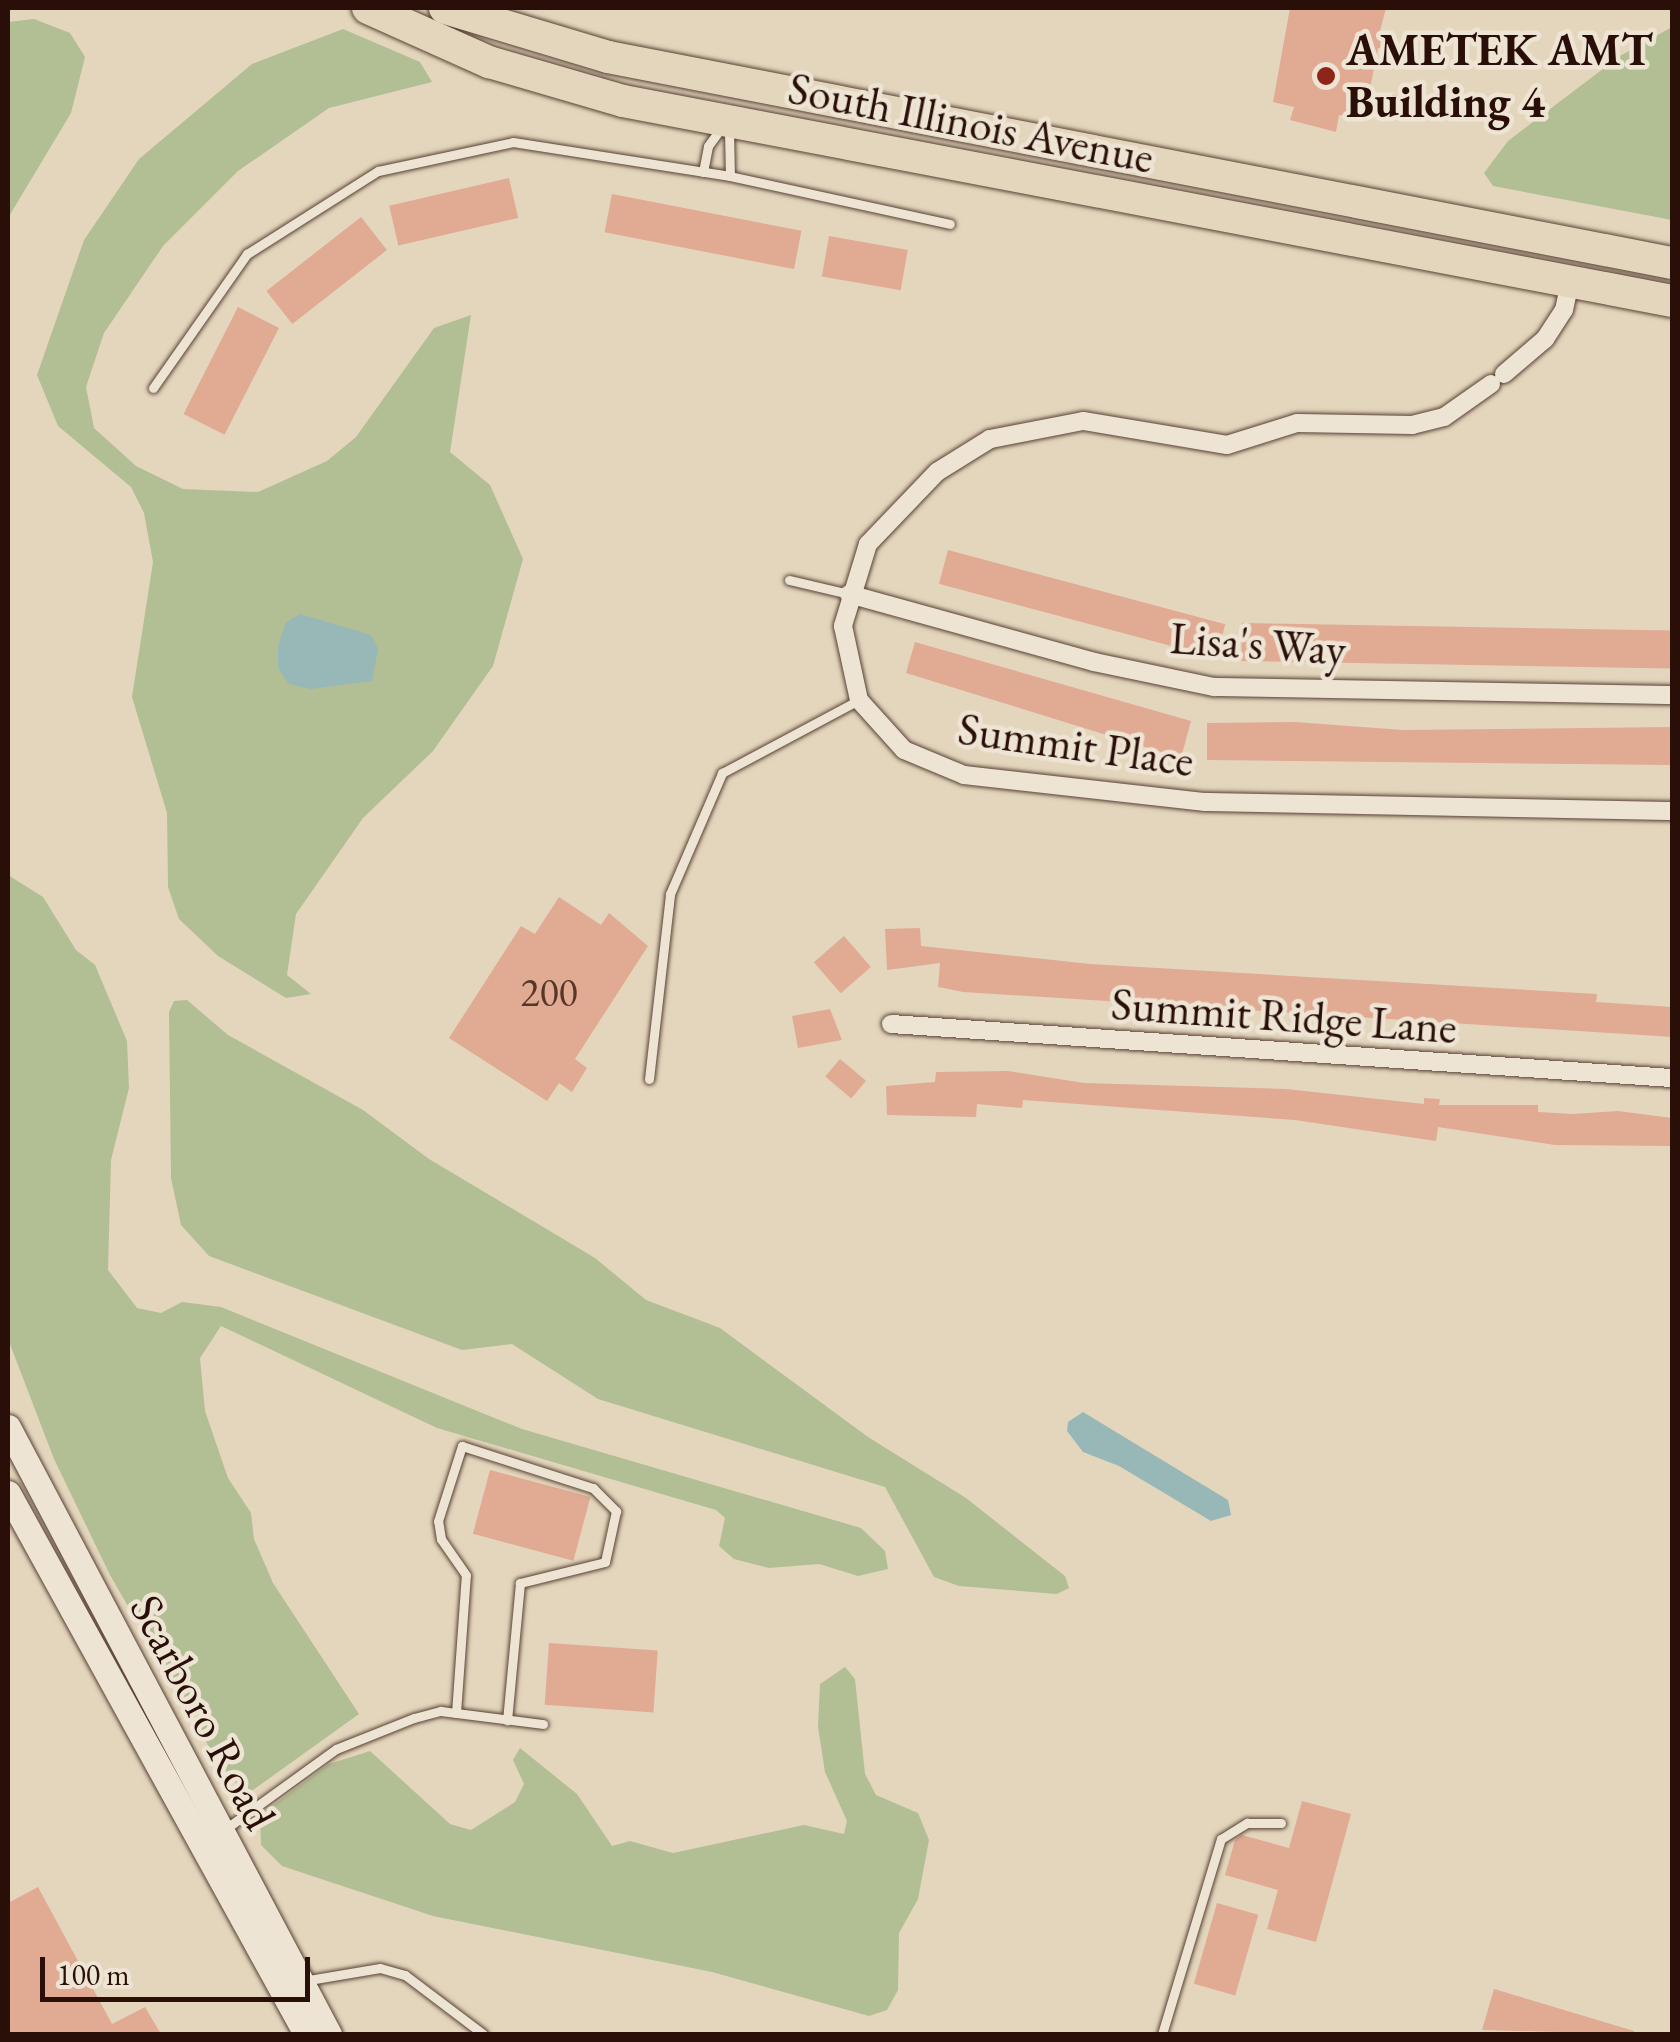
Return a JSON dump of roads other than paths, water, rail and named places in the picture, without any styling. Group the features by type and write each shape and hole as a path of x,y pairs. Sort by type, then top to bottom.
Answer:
{"highway":[{"name":"South Illinois Avenue","path":"368,8 434,41 543,81 726,121 1672,301"},
{"name":"South Illinois Avenue","path":"445,8 608,58 1672,262"},
{"path":"726,121 733,82"}],"main road":[{"path":"1570,282 1575,244"},
{"name":"Scarboro Road","path":"8,1427 192,1787 210,1839"},
{"path":"8,1461 115,1667 192,1787"},
{"name":"Scarboro Road","path":"8,1493 292,1985 329,2034"},
{"name":"Scarboro Road","path":"292,1985 306,2034"}],"street":[{"path":"859,700 844,626 849,594 868,544 889,517 937,472 990,439 1083,421 1227,445 1297,423 1412,424 1444,417 1545,340 1564,310 1570,282"},
{"name":"Lisa's Way","path":"849,594 1094,662 1214,687 1672,695"},
{"name":"Summit Place","path":"859,700 904,750 964,775 1206,802 1672,811"},
{"name":"Summit Ridge Lane","path":"891,1024 1672,1078"}],"lane":[{"path":"703,172 708,146 726,121"},
{"path":"726,121 734,151 730,176"},
{"path":"153,388 246,254 378,171 513,142 730,176 950,224"},
{"path":"788,580 849,594"},
{"path":"649,1079 670,894 722,773 859,700"},
{"path":"456,1713 466,1574 441,1539 438,1521 462,1446 592,1488 616,1511 605,1562 520,1583 507,1720"},
{"path":"210,1839 336,1749 414,1718 456,1713 543,1724"},
{"path":"1162,2034 1221,1839 1247,1823 1282,1824"},
{"path":"292,1985 380,1968 405,1975 482,2034"}],"water":[{"path":"300,614 371,635 378,649 372,681 311,689 289,684 278,668 278,646 286,622"},
{"path":"1083,1412 1228,1500 1231,1515 1211,1521 1119,1466 1083,1452 1067,1431 1068,1422"}],"place":[{"name":"AMETEK AMT Building 4","path":"1326,76"}]}
